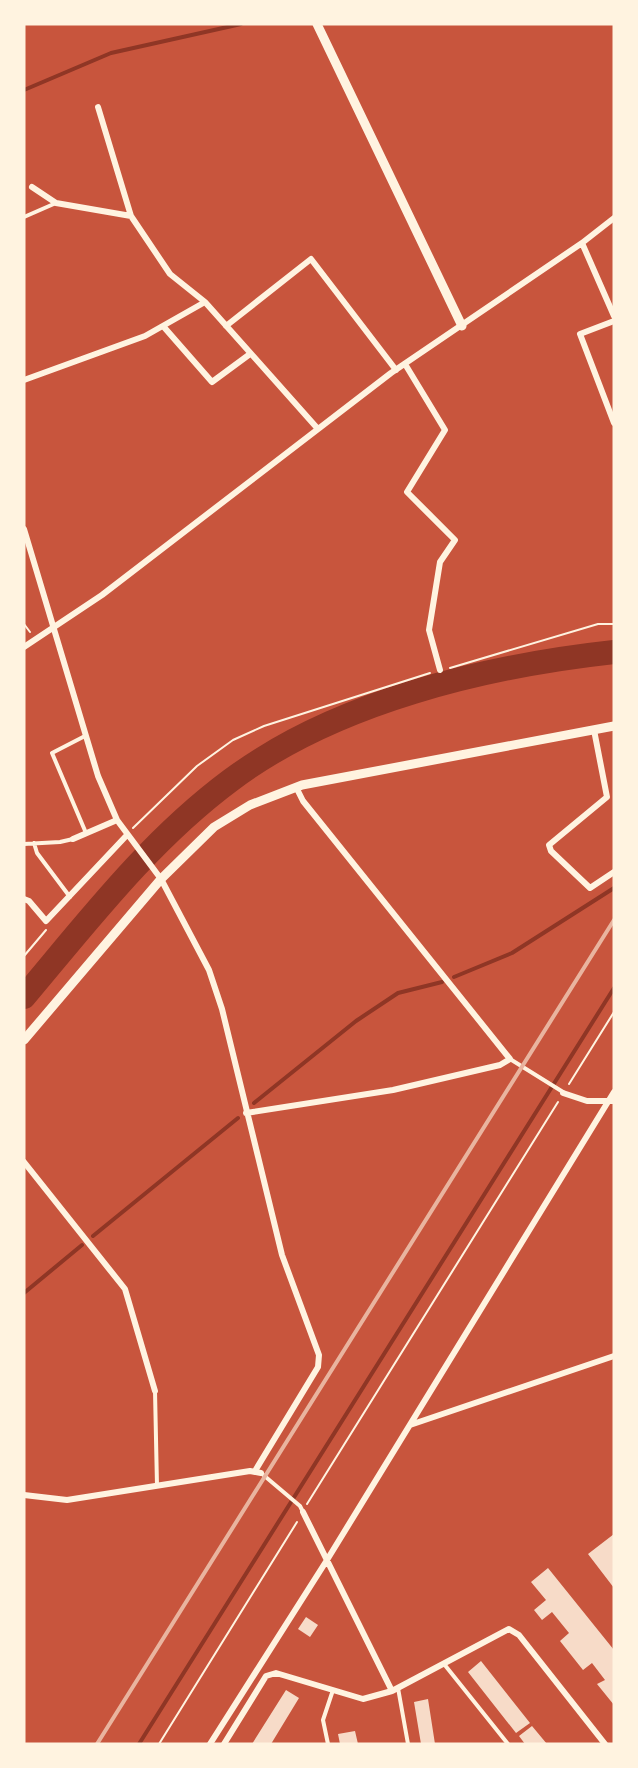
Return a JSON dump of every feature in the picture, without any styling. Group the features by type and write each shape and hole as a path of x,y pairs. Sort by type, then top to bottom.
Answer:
{"street":[{"path":"317,24 462,326"},
{"path":"98,107 131,216 170,274 205,302 318,429"},
{"path":"32,187 56,203 131,216"},
{"path":"24,647 102,595 396,370 582,243 614,218"},
{"path":"582,243 614,316"},
{"path":"226,326 311,259 396,370"},
{"path":"24,380 145,336 205,302"},
{"path":"614,321 580,334 614,423"},
{"path":"163,326 212,382 250,354"},
{"path":"405,364 445,430 407,492 454,540 440,562 429,630 440,670"},
{"path":"24,529 101,783 117,820 161,879 200,950 217,989 282,1255 319,1361 258,1472 67,1500 24,1495"},
{"path":"24,1040 161,879 221,822 266,797 296,787 614,726"},
{"path":"594,729 607,797 549,845 551,851 590,888 614,872"},
{"path":"246,1113 393,1090 500,1065 510,1059 303,801 296,787"},
{"path":"73,839 117,820"},
{"path":"24,899 29,901 46,921 127,835"},
{"path":"563,1092 587,1101 611,1102"},
{"path":"210,1744 611,1102 614,1092"},
{"path":"24,1162 125,1289 155,1391"},
{"path":"409,1425 614,1356"},
{"path":"301,1509 392,1692"},
{"path":"224,1744 266,1676 270,1674 276,1673 363,1699 392,1692 501,1632 514,1630 605,1744"}],"lane":[{"path":"24,216 56,203"},
{"path":"86,736 52,753 86,833"},
{"path":"24,844 73,839"},
{"path":"34,843 38,853 70,897"},
{"path":"510,1059 563,1092"},
{"path":"155,1391 157,1487"},
{"path":"258,1472 285,1492 301,1509"},
{"path":"444,1663 508,1744"},
{"path":"398,1688 408,1744"},
{"path":"328,1744 323,1720 333,1690"}],"path":[{"path":"127,835 197,766 233,740 264,726 440,670 598,624 614,624"},
{"path":"24,956 46,930 46,921"},
{"path":"309,1502 614,1012"},
{"path":"159,1744 296,1525"}],"building":[{"path":"614,1534 614,1588 588,1554"},
{"path":"548,1568 614,1650 614,1705 597,1684 605,1680 592,1663 583,1670 560,1641 569,1633 552,1612 542,1620 534,1610 546,1600 531,1582"},
{"path":"306,1617 318,1625 310,1637 298,1629"},
{"path":"481,1661 530,1723 516,1733 468,1672"},
{"path":"286,1690 299,1698 271,1744 252,1744"},
{"path":"428,1699 435,1744 421,1744 414,1702"},
{"path":"532,1726 547,1744 525,1744 519,1736"},
{"path":"355,1731 358,1744 340,1744 338,1734"}],"waterway":[{"path":"24,90 111,53 241,24"},
{"path":"24,997 121,882 173,829 201,803 272,753 317,729 364,709 414,692 515,667 614,652"},
{"path":"454,977 512,953 614,888"},
{"path":"254,1103 356,1021 398,993 442,982"},
{"path":"139,1744 614,988"},
{"path":"93,1236 238,1118"},
{"path":"24,1293 82,1245"}],"railway":[{"path":"97,1744 614,920"}]}
